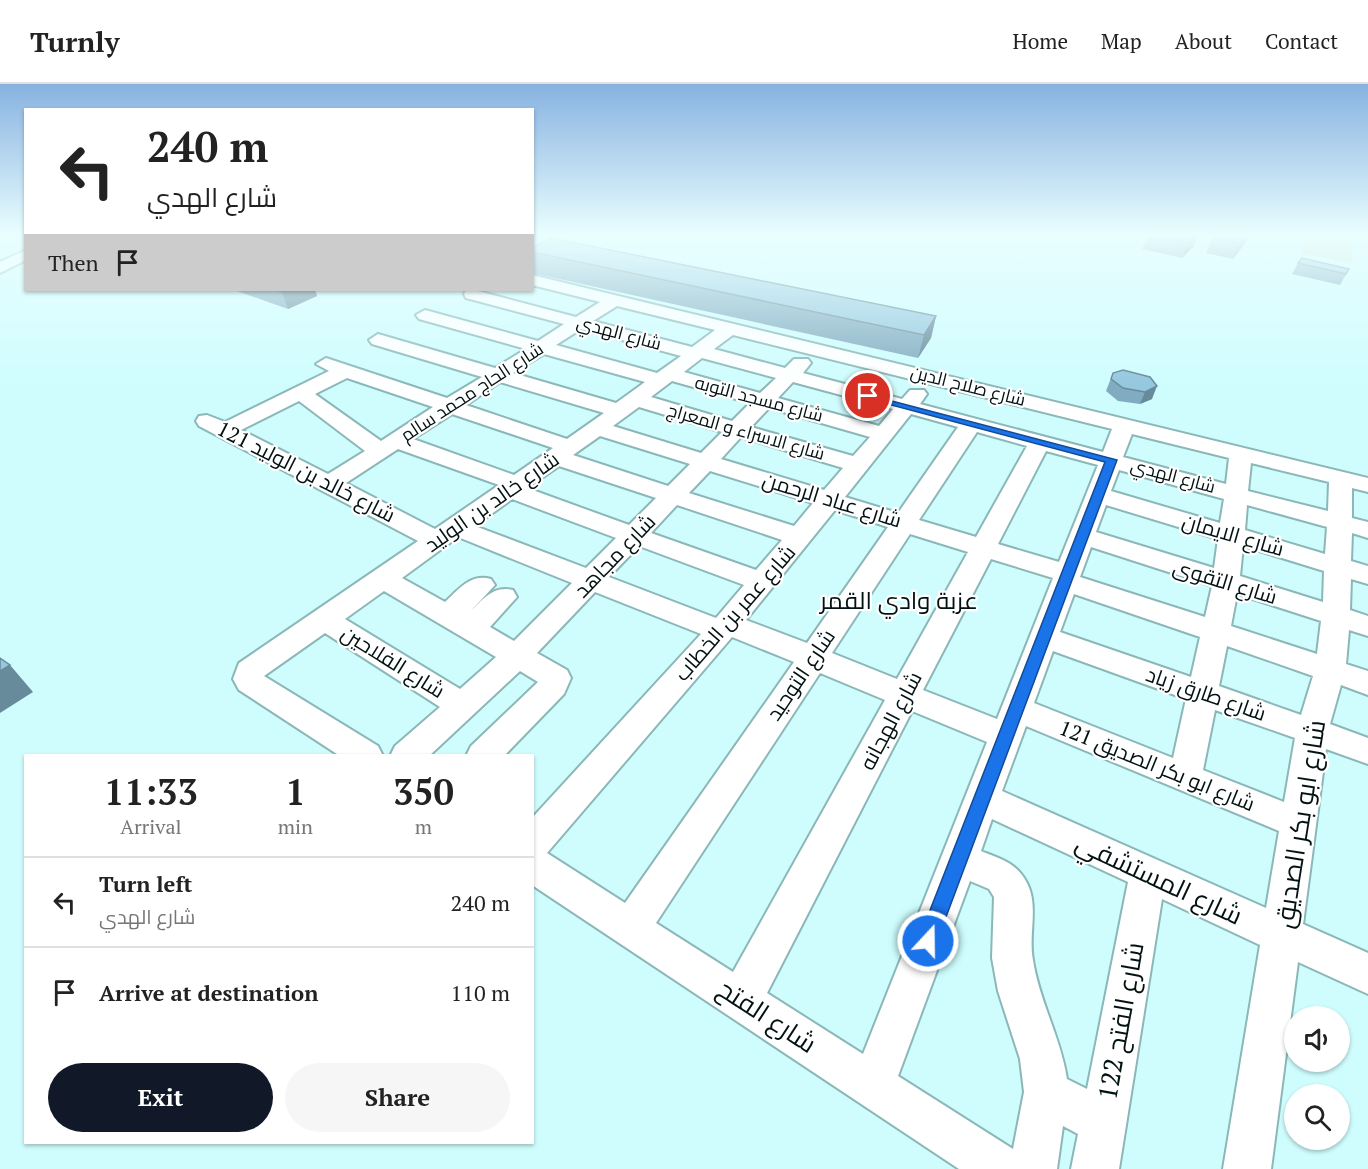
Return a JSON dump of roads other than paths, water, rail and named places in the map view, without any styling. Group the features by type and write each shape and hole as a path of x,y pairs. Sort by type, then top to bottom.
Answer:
{"street":[{"name":"شارع صلاح الدين","path":"547,284 1241,452 1354,482"},
{"name":"شارع الهدي","path":"472,294 790,375 1354,526"},
{"name":"شارع الحاج محمد سالم","path":"329,484 614,300"},
{"name":"شارع مسجد التوبه","path":"425,315 541,347 765,401 884,434"},
{"name":"شارع خالد بن الوليد","path":"363,754 250,682 248,679 250,671 597,428 730,328"},
{"name":"شارع الاسراء و المعراج","path":"378,340 498,375 737,429 858,465"},
{"name":"شارع مجاهد","path":"409,754 517,656 815,349"},
{"path":"762,582 635,536 513,487 388,446 301,393 335,367 450,406 673,496 800,537"},
{"name":"شارع عمر بن الخطاب","path":"534,842 724,627 931,377"},
{"name":"شارع خالد بن الوليد 121","path":"301,393 216,425 329,484 446,533 724,627"},
{"name":"شارع التوحيد","path":"631,927 971,424"},
{"path":"873,1085 1125,424"},
{"name":"شارع عباد الرحمن","path":"597,428 983,548 1218,633 1368,683"},
{"name":"شارع الهجانه","path":"741,999 1040,442"},
{"path":"1185,777 1218,633 1241,452"},
{"name":"شارع ابو بكر الصديق","path":"1247,1169 1312,731 1330,670 1352,621 1354,482"},
{"name":"شارع الايمان","path":"1098,495 1353,571"},
{"name":"شارع التقوى","path":"1082,536 1352,621"},
{"path":"382,578 552,675 556,682 485,754"},
{"path":"458,623 492,591"},
{"name":"شارع الفلاحين","path":"324,619 462,706"},
{"name":"شارع ابو بكر الصديق 121","path":"724,627 813,657 905,694 1011,722 1185,777 1298,823"},
{"name":"شارع طارق زياد","path":"1044,637 1368,751"},
{"name":"شارع المستشفي","path":"982,798 1368,974"},
{"path":"959,859 1002,877 1010,888 1013,900 1010,927 1012,958 1018,991 1042,1059 1046,1092 1033,1169"},
{"name":"شارع الفتح","path":"534,865 1001,1169"},
{"name":"شارع الفتح 122","path":"1095,1169 1148,873"},
{"path":"1046,1092 1103,1122"}],"district":[{"name":"عزبة وادي القمر","path":"899,601"}]}
